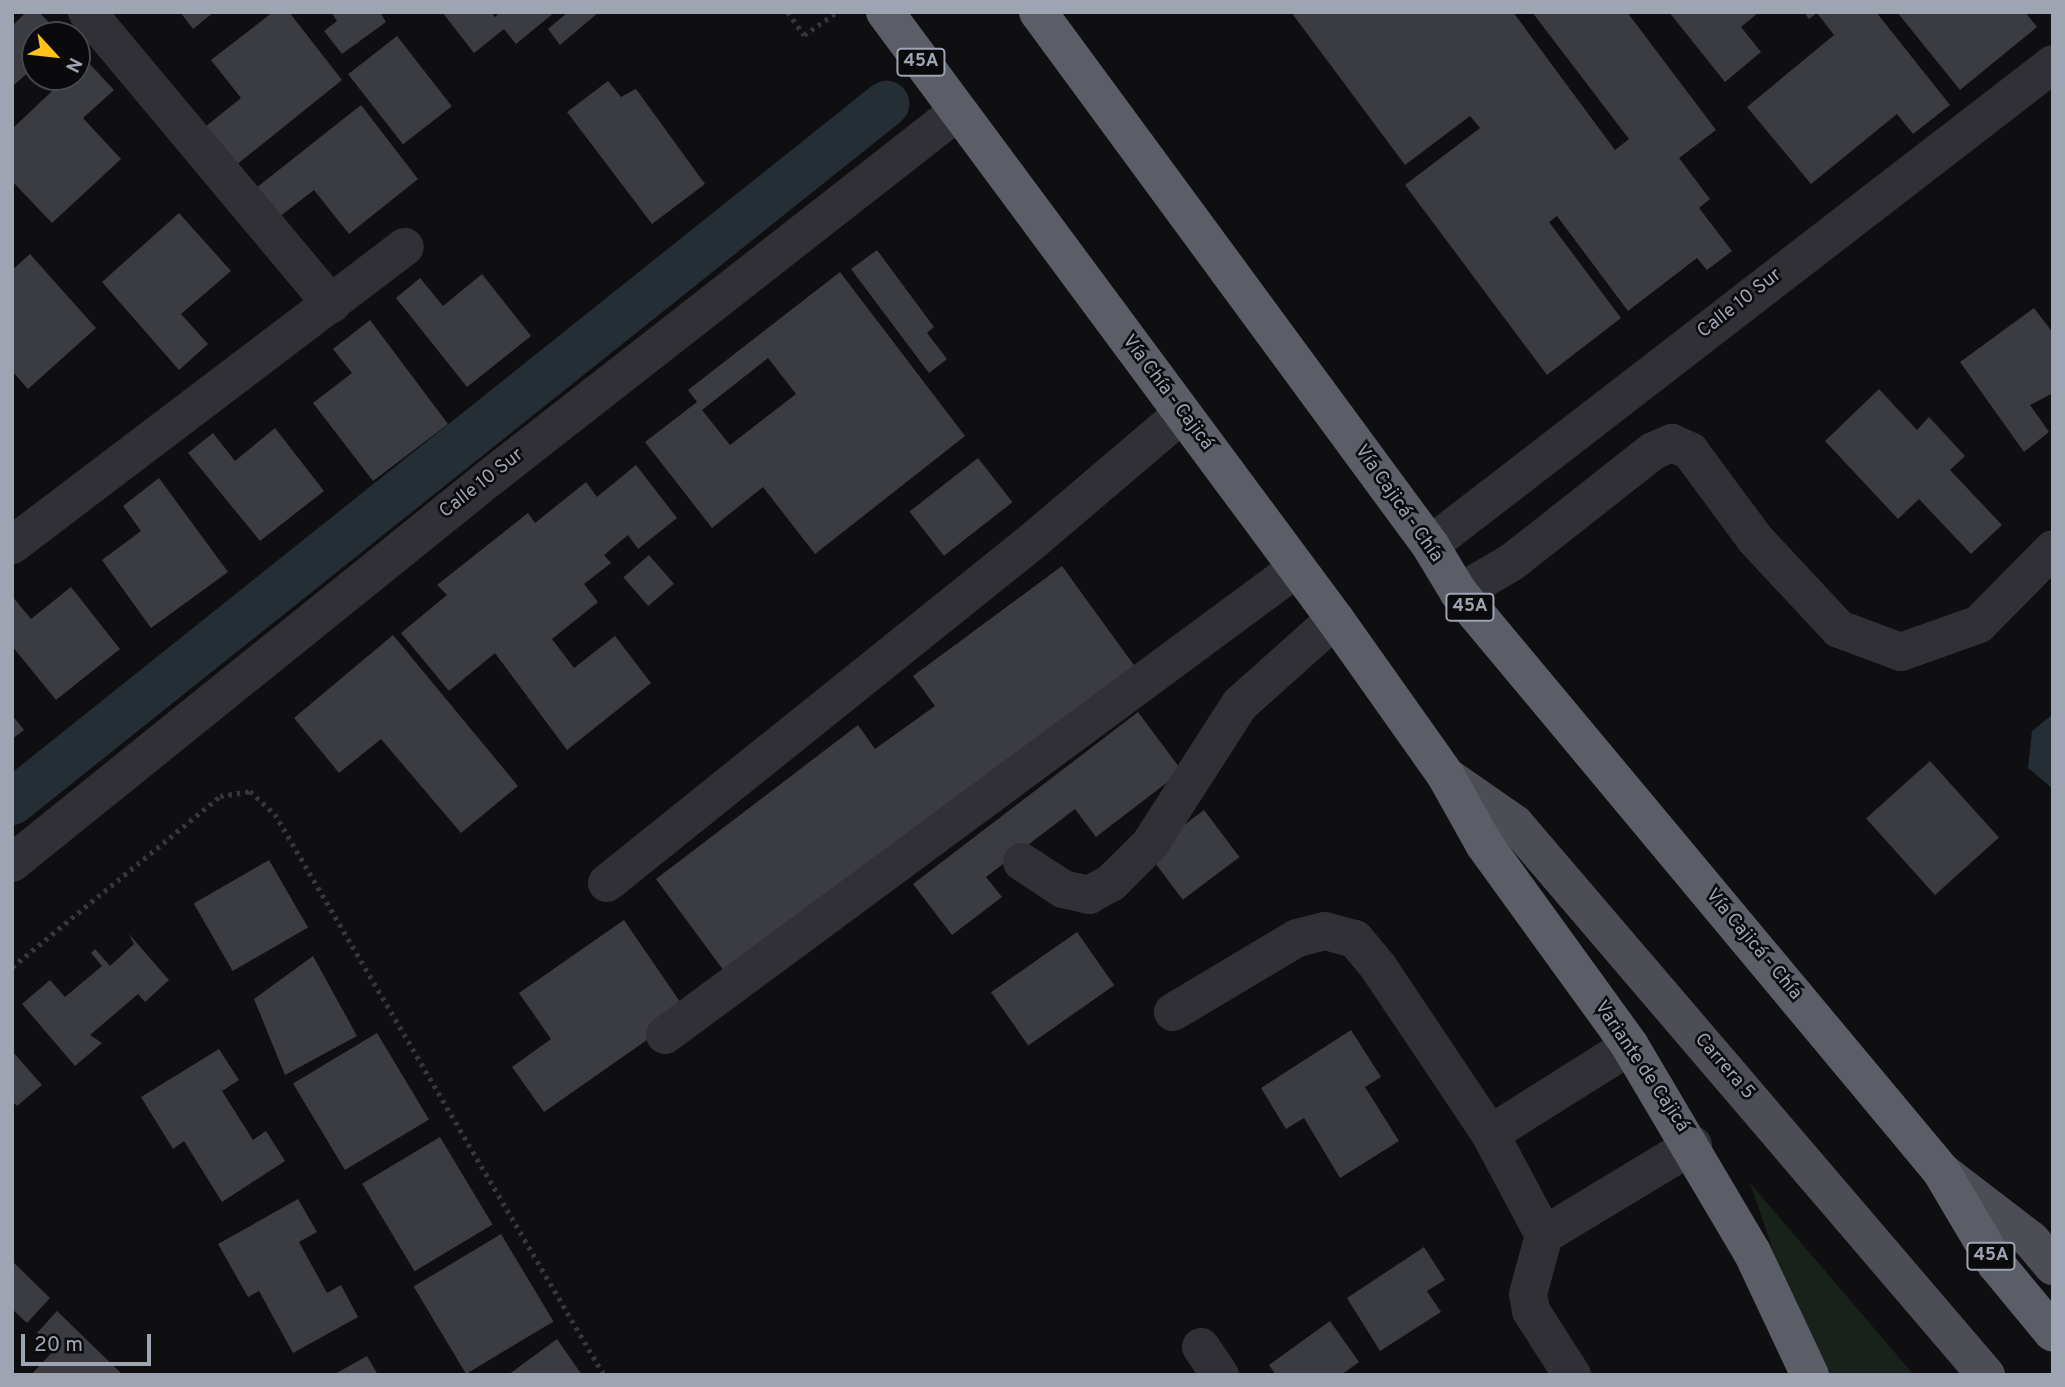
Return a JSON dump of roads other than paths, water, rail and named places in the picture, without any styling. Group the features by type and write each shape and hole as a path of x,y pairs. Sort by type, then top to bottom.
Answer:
{"highway":[{"name":"Vía Chía - Cajicá","path":"885,12 1297,568 1446,776"},
{"name":"Vía Cajicá - Chía","path":"1038,12 1430,545 1459,593 1941,1171"},
{"name":"Variante de Cajicá","path":"1446,776 1484,844 1630,1046 1693,1145 1752,1252 1810,1375"},
{"name":"45A","path":"1941,1171 1996,1264 2053,1333"}],"main road":[{"name":"Carrera 5","path":"1446,776 1515,824 1986,1375"},
{"name":"45A","path":"1941,1171 2031,1240 2053,1266"}],"street":[{"path":"87,12 331,304"},
{"name":"Calle 10 Sur","path":"1430,545 2053,64"},
{"name":"Calle 10 Sur","path":"12,863 477,487 957,112"},
{"path":"17,533 405,247"},
{"path":"607,883 1034,540 1182,414"},
{"path":"1459,593 1512,562 1653,451 1672,443 1698,460 1755,539 1839,629 1901,652 1979,624 2053,549"},
{"path":"665,1035 1297,568"},
{"path":"1022,862 1063,889 1089,895 1111,883 1150,844 1240,704 1335,620"},
{"path":"1174,1012 1297,938 1325,931 1355,939 1379,968 1490,1134 1544,1236"},
{"path":"1490,1134 1630,1046"},
{"path":"1572,1375 1531,1311 1528,1294 1544,1236 1693,1145"}],"waterway":[{"path":"12,802 886,104"}]}
